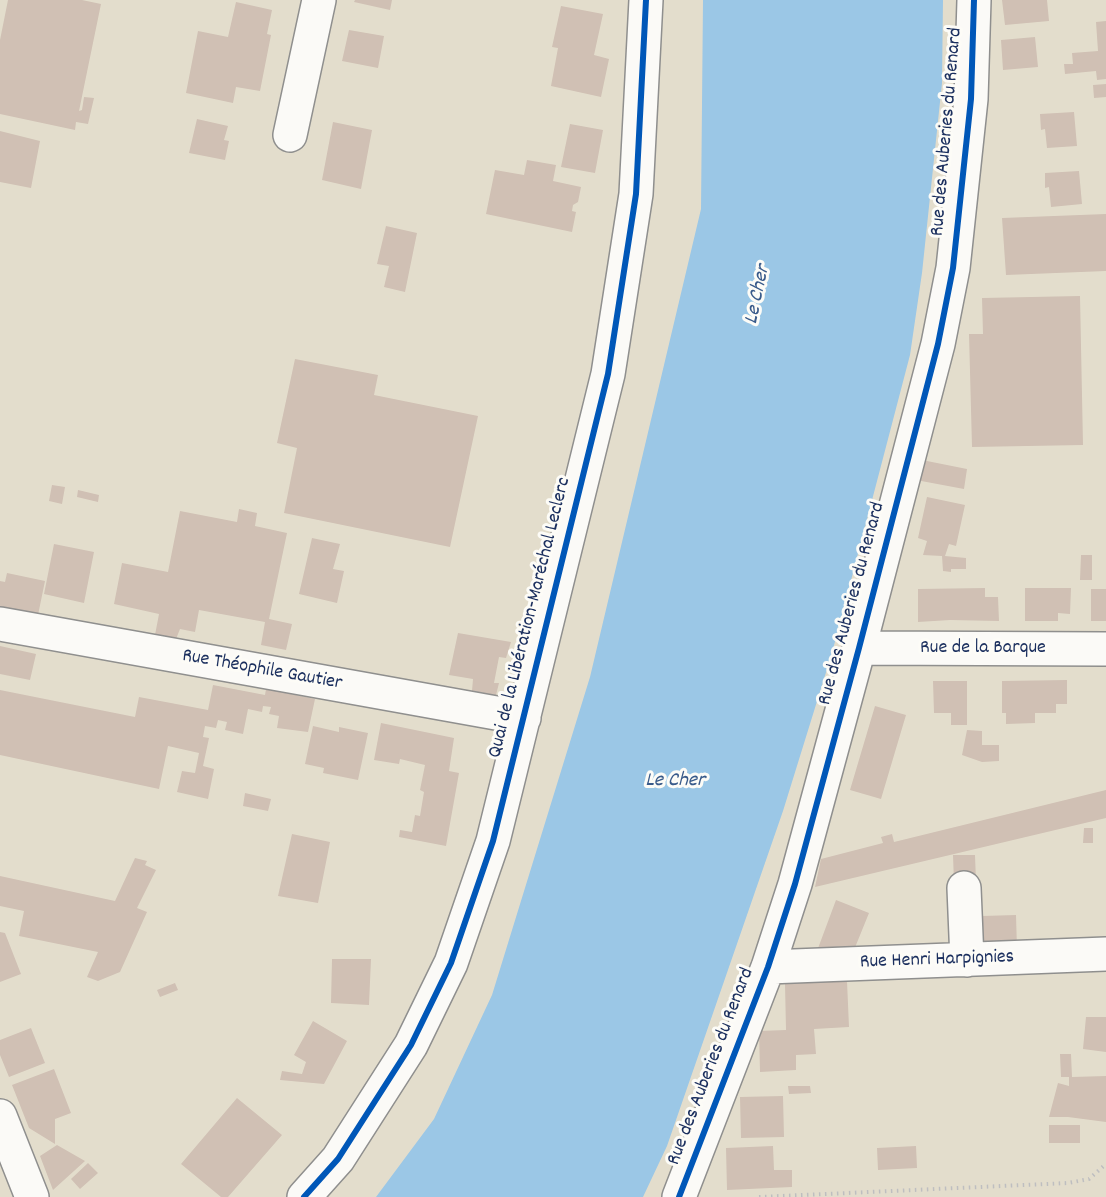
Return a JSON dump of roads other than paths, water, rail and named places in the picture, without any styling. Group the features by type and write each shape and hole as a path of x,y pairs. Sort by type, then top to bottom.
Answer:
{"street":[{"path":"291,135 319,0"},
{"name":"Quai de la Libération-Maréchal Leclerc","path":"304,1197 338,1159 411,1045 451,963 493,841 608,374 636,194 646,0"},
{"name":"Rue des Auberies du Renard","path":"679,1197 768,967 795,884 938,344 952,268 971,99 974,0"},
{"name":"Rue Théophile Gautier","path":"0,624 524,718"},
{"name":"Rue de la Barque","path":"859,648 1106,649"},
{"path":"964,888 967,960"},
{"name":"Rue Henri Harpignies","path":"768,967 1106,954"},
{"path":"0,1116 32,1197"}],"water":[{"name":"Le Cher","path":"703,0 943,0 942,83 922,273 910,355 832,653 783,811 667,1146 643,1197 376,1197 434,1119 492,995 590,677 701,209"}]}
